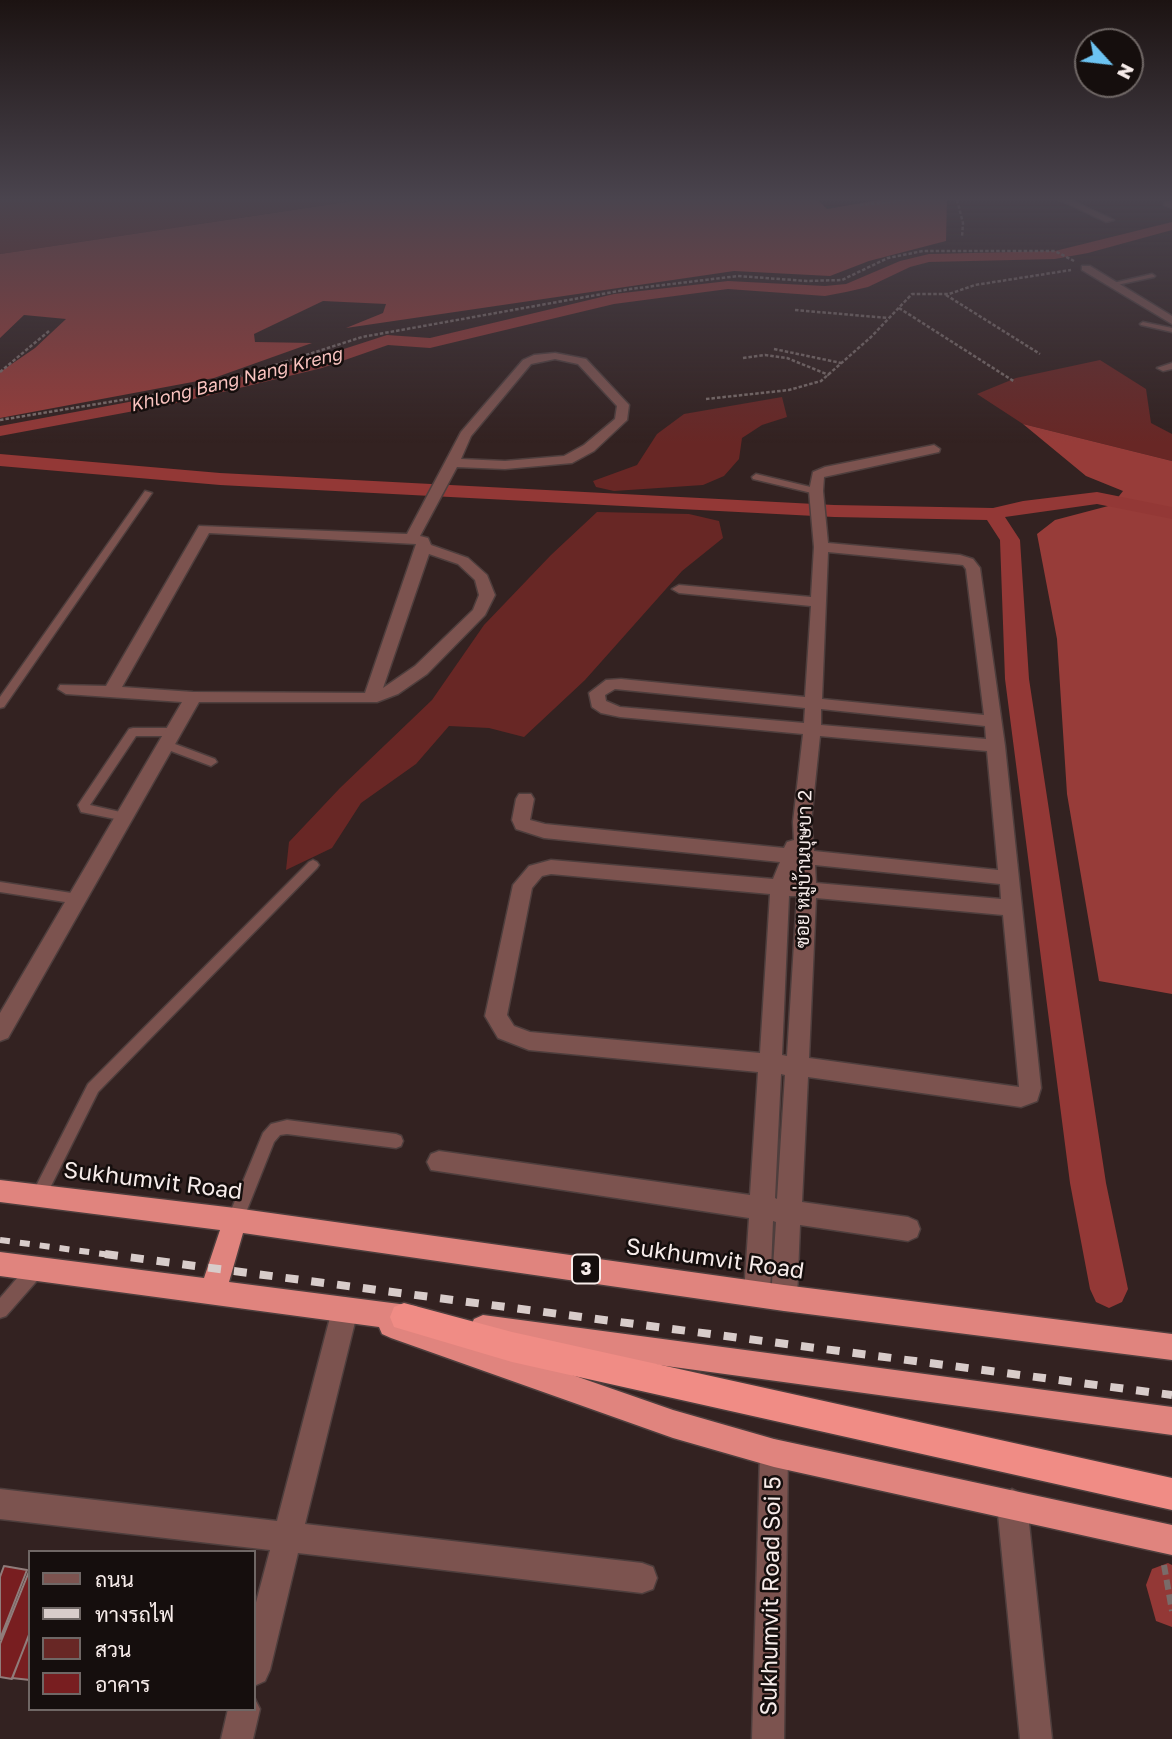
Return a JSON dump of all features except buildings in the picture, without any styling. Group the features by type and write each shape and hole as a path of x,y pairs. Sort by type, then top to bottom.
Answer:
{"highway":[{"name":"Sukhumvit Road","path":"0,1191 235,1220 784,1298 1172,1348"},
{"path":"213,1292 235,1220"},
{"path":"0,1264 1172,1421"},
{"path":"349,1311 673,1424 774,1452 1165,1539"},
{"path":"404,1317 512,1348 1172,1494"}],"street":[{"path":"1107,281 1172,321"},
{"path":"371,698 418,542 437,491 466,435 527,362 534,358 555,356 582,361 623,405 621,420 589,448 567,460 505,464 453,463"},
{"path":"816,503 818,475 825,471 934,449"},
{"name":"ซอย หมู่บ้านบุษบา 2","path":"784,1298 807,891 797,859 812,731 821,547 816,503"},
{"path":"66,689 110,693 193,696 371,698 393,690 421,670 480,612 487,595 482,578 463,561 418,542 204,529 110,693"},
{"path":"821,547 968,562 973,568 996,746 1012,908 1028,1094 1021,1097 796,1066 529,1041 506,1032 496,1016 523,885 536,871 551,867 1012,908"},
{"path":"679,589 818,601"},
{"path":"993,721 612,684 597,693 598,703 607,709 620,712 996,746"},
{"path":"2,1027 193,696"},
{"path":"525,799 521,820 531,829 797,859 1009,878"},
{"path":"757,1293 780,889 797,859"},
{"path":"439,1163 908,1229"},
{"path":"256,1663 286,1537 349,1311"},
{"name":"Sukhumvit Road Soi 5","path":"768,1739 774,1452"},
{"path":"0,1504 642,1578"},
{"path":"1012,1504 1036,1739"},
{"path":"237,1739 244,1711"}],"lane":[{"path":"1112,284 1126,281"},
{"path":"1143,324 1172,330"},
{"path":"756,477 816,503"},
{"path":"0,705 148,493"},
{"path":"125,817 85,808 83,804 133,732 171,738 211,762"},
{"path":"39,1195 93,1088 313,866"},
{"path":"0,887 78,899"},
{"path":"235,1220 268,1138 276,1129 286,1127 396,1142"},
{"path":"0,1310 37,1269"}],"path":[{"path":"0,420 213,386 362,337 630,289 695,281"},
{"path":"706,399 807,387 829,375 912,294 945,294 1000,281"},
{"path":"945,294 1040,354"},
{"path":"899,308 1015,382"},
{"path":"795,310 889,318"},
{"path":"0,372 49,331"},
{"path":"774,349 842,363"},
{"path":"743,358 765,355 787,358 829,375"},
{"path":"1165,1539 1172,1611"}],"green space":[{"path":"1100,360 1146,389 1151,423 1172,434 1172,461 1023,424 977,394 1016,378"},
{"path":"782,397 787,417 762,425 742,438 739,459 724,476 703,485 614,491 596,487 593,481 637,465 657,434 684,414"},
{"path":"597,512 689,514 719,521 723,538 682,571 585,680 524,737 489,728 449,726 416,764 361,803 332,848 286,870 289,842 340,788 432,700 484,625 551,555"}],"shaded area":[{"path":"0,281 665,281 346,328 383,313 386,304 323,301 254,334 255,342 312,343 214,378 0,418 0,372 35,348 66,319 24,315 0,338"},
{"path":"1023,424 1172,461 1172,994 1099,981 1067,794 1057,639 1037,534 1055,520 1112,505 1123,491 1086,476"}],"waterway":[{"name":"Khlong Bang Nang Kreng","path":"0,431 177,398 316,364 387,340 430,343 614,299 728,285 825,291 869,281"},
{"path":"0,460 220,479 834,511 993,514"},
{"path":"993,514 1023,507 1097,498 1172,513"},
{"path":"993,514 1010,540 1017,679 1088,1183 1109,1289"},
{"path":"1168,1585 1172,1605"}],"railway":[{"path":"0,1240 118,1256"},
{"path":"105,1254 1172,1395"}]}
